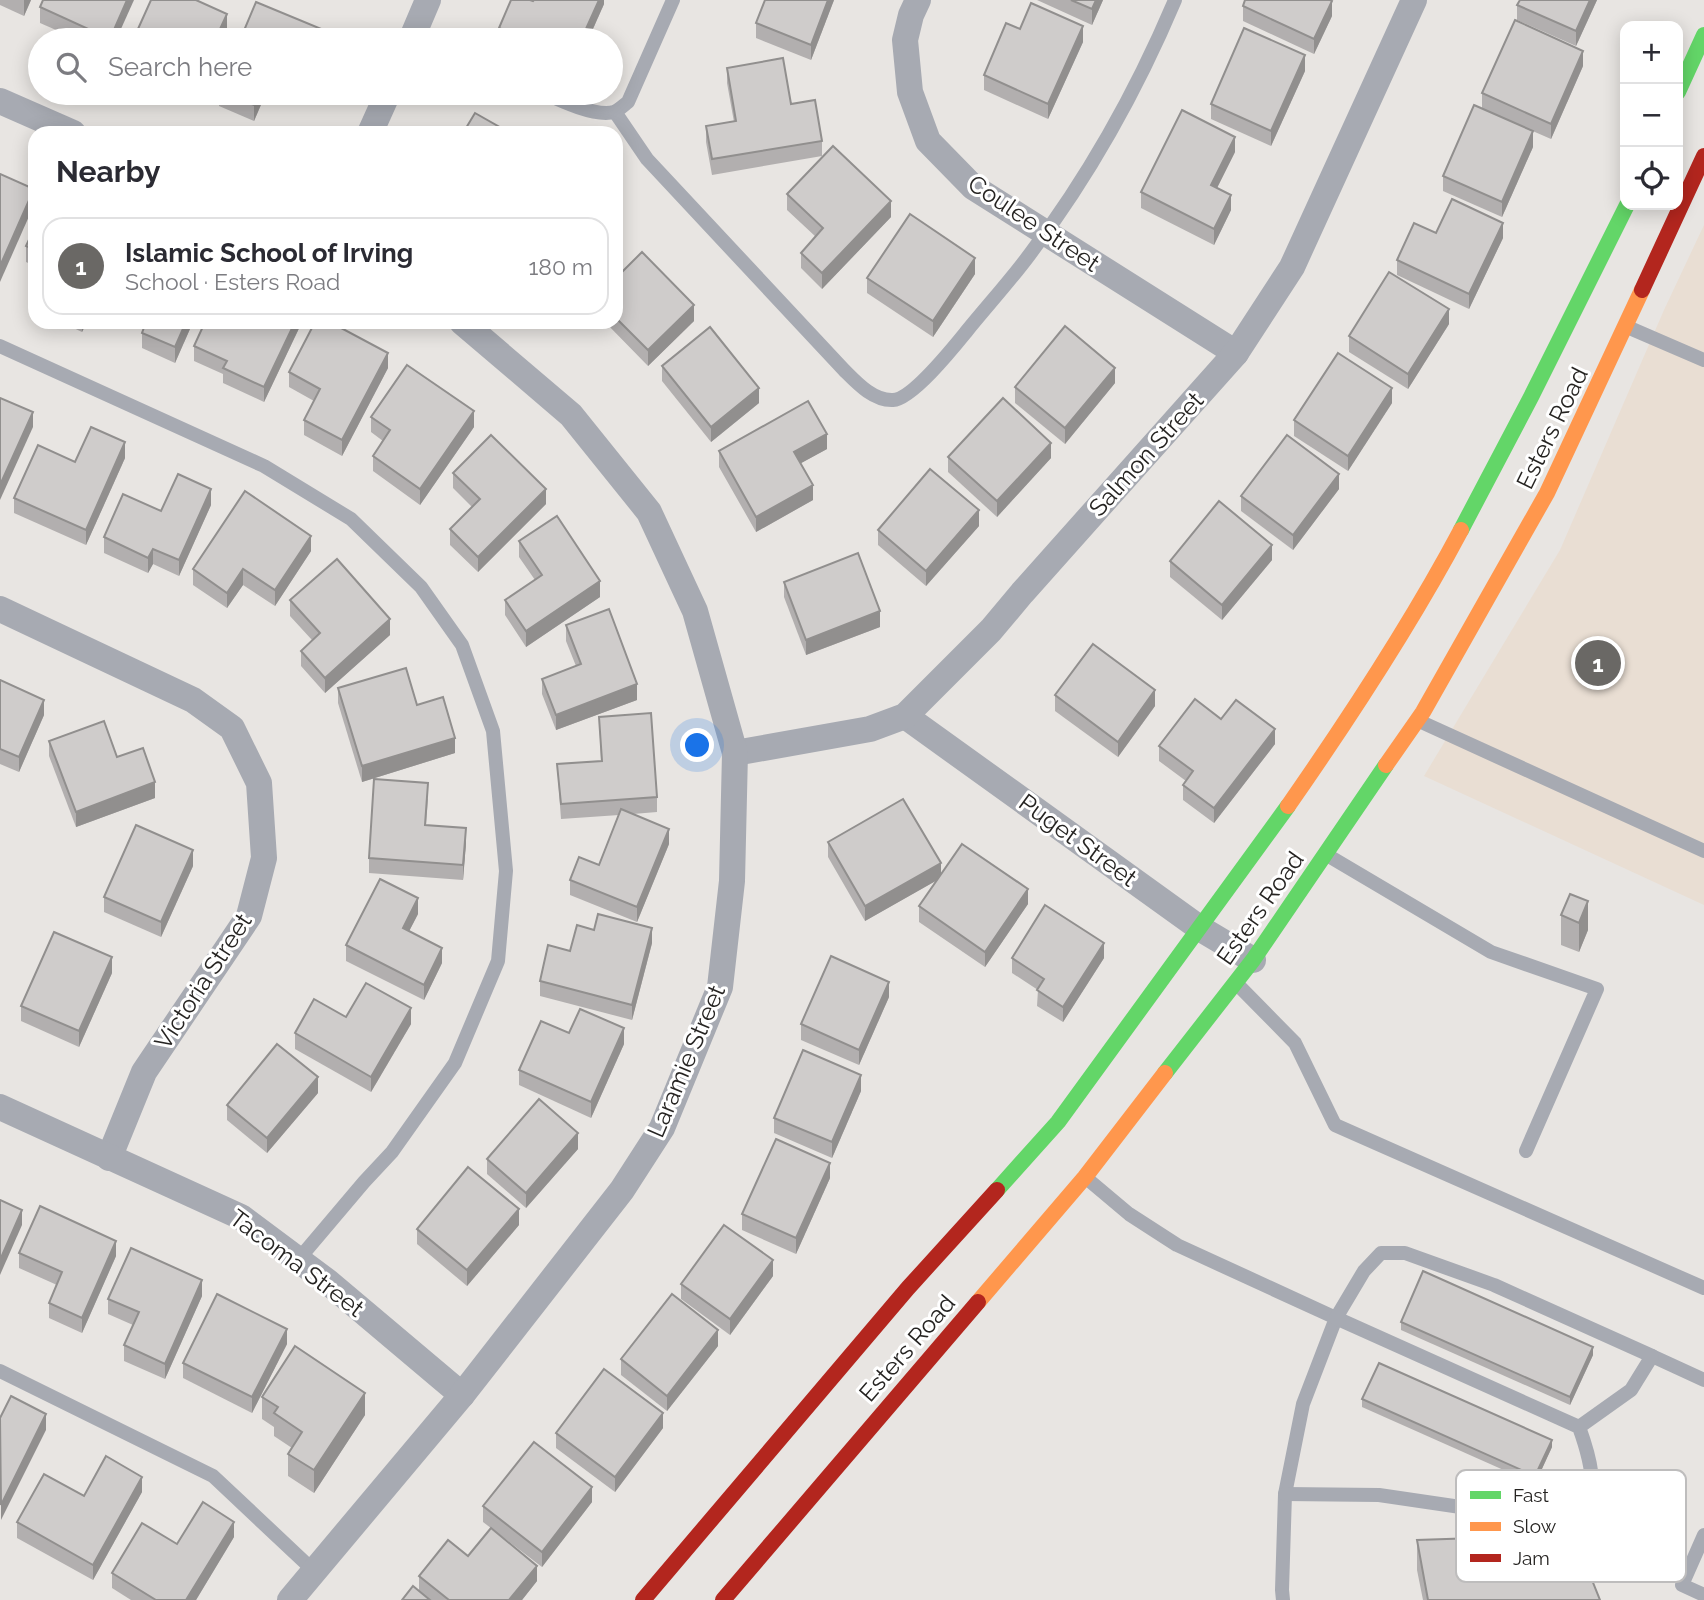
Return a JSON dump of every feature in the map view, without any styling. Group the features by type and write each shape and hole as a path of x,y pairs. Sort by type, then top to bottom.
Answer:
{"main road":[{"path":"1682,84 1704,35"},
{"name":"Esters Road","path":"729,1593 1085,1177 1253,960 1417,720 1547,493 1619,323 1704,156"},
{"name":"Esters Road","path":"643,1600 692,1552 908,1288 1058,1122 1201,929 1332,743 1433,582 1584,306 1625,210"}],"street":[{"path":"420,28 428,0"},
{"name":"Coulee Street","path":"918,0 905,40 909,92 928,141 973,187 1236,353"},
{"name":"Salmon Street","path":"735,753 870,729 905,716 991,630 1236,353 1292,267 1414,0"},
{"path":"0,101 57,126"},
{"path":"373,126 383,105"},
{"name":"Laramie Street","path":"290,1600 462,1395 621,1190 662,1128 720,987 732,881 735,753 695,611 649,512 571,415 470,329"},
{"name":"Victoria Street","path":"0,609 193,700 232,728 259,783 264,858 249,916 144,1072 109,1158"},
{"name":"Puget Street","path":"905,716 1201,929 1253,960"},
{"name":"Tacoma Street","path":"0,1107 241,1217 298,1260 462,1395"}],"lane":[{"path":"574,105 599,112 615,112 628,102 673,0"},
{"path":"615,112 647,159 864,389 883,399 893,400 902,397 941,363 1045,233 1116,122 1151,59 1175,0"},
{"path":"1619,323 1704,360"},
{"path":"0,346 264,466 351,519 421,587 462,645 493,731 506,871 498,961 455,1063 392,1153 298,1260"},
{"path":"1417,720 1704,851"},
{"path":"1326,854 1491,952 1597,989 1526,1151"},
{"path":"1236,983 1295,1043 1335,1125 1704,1288"},
{"path":"1085,1177 1129,1214 1177,1245 1579,1427 1591,1470"},
{"path":"1283,1600 1284,1494 1303,1404 1336,1318 1364,1271 1381,1253 1405,1254 1494,1284 1704,1380"},
{"path":"1579,1427 1631,1391 1652,1356"},
{"path":"0,1371 213,1476 314,1571"},
{"path":"1284,1494 1379,1495 1456,1506"},
{"path":"1686,1576 1704,1535"},
{"path":"1683,1582 1682,1585 1704,1595"}],"shaded area":[{"path":"1704,225 1704,905 1424,776 1560,550 1664,310"}],"building":[{"path":"43,0 127,0 115,28 86,28 40,7"},
{"path":"151,0 196,0 227,14 221,28 138,28"},
{"path":"511,0 599,0 586,28 499,28"},
{"path":"765,0 828,0 811,45 756,23"},
{"path":"1071,0 1096,0 1092,9"},
{"path":"1245,0 1332,1 1314,39 1243,6"},
{"path":"1520,0 1590,0 1576,31 1517,5"},
{"path":"256,2 319,28 245,28"},
{"path":"1031,3 1083,26 1048,104 984,75 1006,23 1020,29"},
{"path":"1515,20 1583,51 1551,124 1482,93"},
{"path":"1244,28 1305,55 1271,131 1211,104"},
{"path":"783,58 791,104 815,100 822,141 712,159 706,126 736,121 727,68"},
{"path":"1474,105 1533,131 1502,202 1443,176"},
{"path":"1182,110 1235,137 1211,185 1231,195 1214,229 1141,192"},
{"path":"475,113 498,126 467,126"},
{"path":"833,146 891,201 822,273 801,253 823,228 787,194"},
{"path":"0,174 28,186 28,203 0,266"},
{"path":"1452,199 1503,223 1469,294 1397,260 1414,223 1436,233"},
{"path":"910,214 975,258 933,321 867,278"},
{"path":"642,252 694,305 648,350 623,325 623,271"},
{"path":"1389,272 1449,309 1408,374 1349,336"},
{"path":"1065,326 1115,368 1065,428 1015,387"},
{"path":"710,327 759,388 711,427 662,366"},
{"path":"143,329 183,329 175,347 142,333"},
{"path":"202,329 292,329 264,387 223,368 227,361 194,346"},
{"path":"311,329 343,329 388,353 342,440 304,420 320,389 289,372"},
{"path":"1338,353 1392,388 1348,456 1294,420"},
{"path":"407,365 474,411 420,489 373,456 390,430 371,417"},
{"path":"0,398 33,412 0,485"},
{"path":"1003,398 1051,443 997,501 948,457"},
{"path":"808,401 827,434 794,452 813,485 756,517 719,451"},
{"path":"91,427 125,442 86,530 14,498 38,445 75,462"},
{"path":"491,435 546,489 478,557 450,529 480,499 453,473"},
{"path":"1287,435 1339,474 1293,535 1241,496"},
{"path":"930,469 979,510 926,571 878,530"},
{"path":"178,474 211,489 179,560 153,549 148,558 104,537 123,494 161,511"},
{"path":"245,491 311,536 275,590 243,569 227,593 193,569"},
{"path":"1219,501 1272,545 1222,605 1170,561"},
{"path":"557,516 600,581 526,631 505,600 542,575 519,541"},
{"path":"858,553 880,611 806,640 784,582"},
{"path":"337,559 390,619 325,678 301,651 320,633 290,600"},
{"path":"609,609 637,684 556,715 542,679 581,664 566,625"},
{"path":"1093,644 1155,690 1118,742 1055,695"},
{"path":"406,668 417,705 443,697 455,738 362,766 338,688"},
{"path":"0,680 44,700 19,757 0,749"},
{"path":"1195,699 1221,719 1236,700 1275,729 1214,808 1183,785 1193,771 1159,746"},
{"path":"651,713 657,797 561,804 557,764 602,761 599,717"},
{"path":"104,721 117,757 143,748 155,782 76,812 49,741"},
{"path":"374,779 428,783 425,825 466,828 463,865 369,858"},
{"path":"903,799 941,863 865,906 828,842"},
{"path":"621,809 669,829 637,907 570,880 579,857 599,865"},
{"path":"136,825 193,850 161,922 104,897"},
{"path":"962,844 1028,889 985,952 919,906"},
{"path":"380,879 418,898 403,928 442,948 424,985 346,945"},
{"path":"1570,894 1588,901 1579,923 1561,915"},
{"path":"1045,905 1104,943 1063,1007 1037,990 1044,979 1012,958"},
{"path":"598,914 652,928 632,1005 540,981 548,945 570,951 577,925 594,930"},
{"path":"54,932 112,957 79,1031 21,1006"},
{"path":"831,956 889,982 859,1050 801,1024"},
{"path":"366,983 411,1008 371,1077 295,1033 314,999 346,1017"},
{"path":"580,1009 624,1028 591,1102 519,1070 541,1021 569,1033"},
{"path":"277,1044 318,1077 267,1138 227,1105"},
{"path":"803,1050 861,1075 832,1142 774,1118"},
{"path":"539,1099 578,1133 526,1193 487,1159"},
{"path":"776,1139 830,1163 796,1238 742,1214"},
{"path":"468,1167 519,1209 467,1270 417,1229"},
{"path":"0,1200 22,1210 0,1260"},
{"path":"40,1206 116,1241 82,1318 49,1303 62,1272 19,1253"},
{"path":"724,1225 773,1260 730,1319 681,1284"},
{"path":"131,1248 202,1280 165,1364 124,1345 139,1312 108,1299"},
{"path":"1423,1271 1593,1347 1570,1397 1401,1322"},
{"path":"217,1294 287,1329 252,1397 183,1363"},
{"path":"672,1294 718,1330 667,1396 621,1359"},
{"path":"295,1346 365,1393 314,1470 288,1454 302,1432 274,1413 278,1407 262,1397"},
{"path":"1379,1363 1552,1440 1538,1470 1522,1470 1362,1399"},
{"path":"604,1369 663,1413 615,1477 556,1433"},
{"path":"11,1396 46,1414 1,1505 0,1418"},
{"path":"534,1442 592,1487 542,1552 483,1506"},
{"path":"106,1456 142,1477 93,1565 17,1522 44,1474 84,1496"},
{"path":"203,1502 234,1522 186,1600 156,1600 112,1573 142,1523 177,1544"},
{"path":"491,1528 537,1566 509,1600 449,1600 419,1576 448,1540 468,1556"},
{"path":"1456,1539 1456,1582 1593,1582 1600,1600 1428,1600 1417,1540"},
{"path":"413,1586 430,1600 402,1600"}],"traffic: fast":[{"path":"1682,84 1704,35"},
{"path":"1461,530 1624,210"},
{"path":"1165,1073 1253,960 1386,765"},
{"path":"997,1190 1058,1122 1288,806"}],"traffic: slow":[{"path":"1386,765 1423,712 1547,493 1642,290"},
{"path":"1288,806 1379,671 1461,530"},
{"path":"978,1302 1085,1177 1165,1073"}],"traffic: jam":[{"path":"1642,290 1704,156"},
{"path":"643,1600 908,1288 997,1190"},
{"path":"723,1600 978,1302"}],"place":[{"name":"Islamic School of Irving","path":"1598,663"}]}
